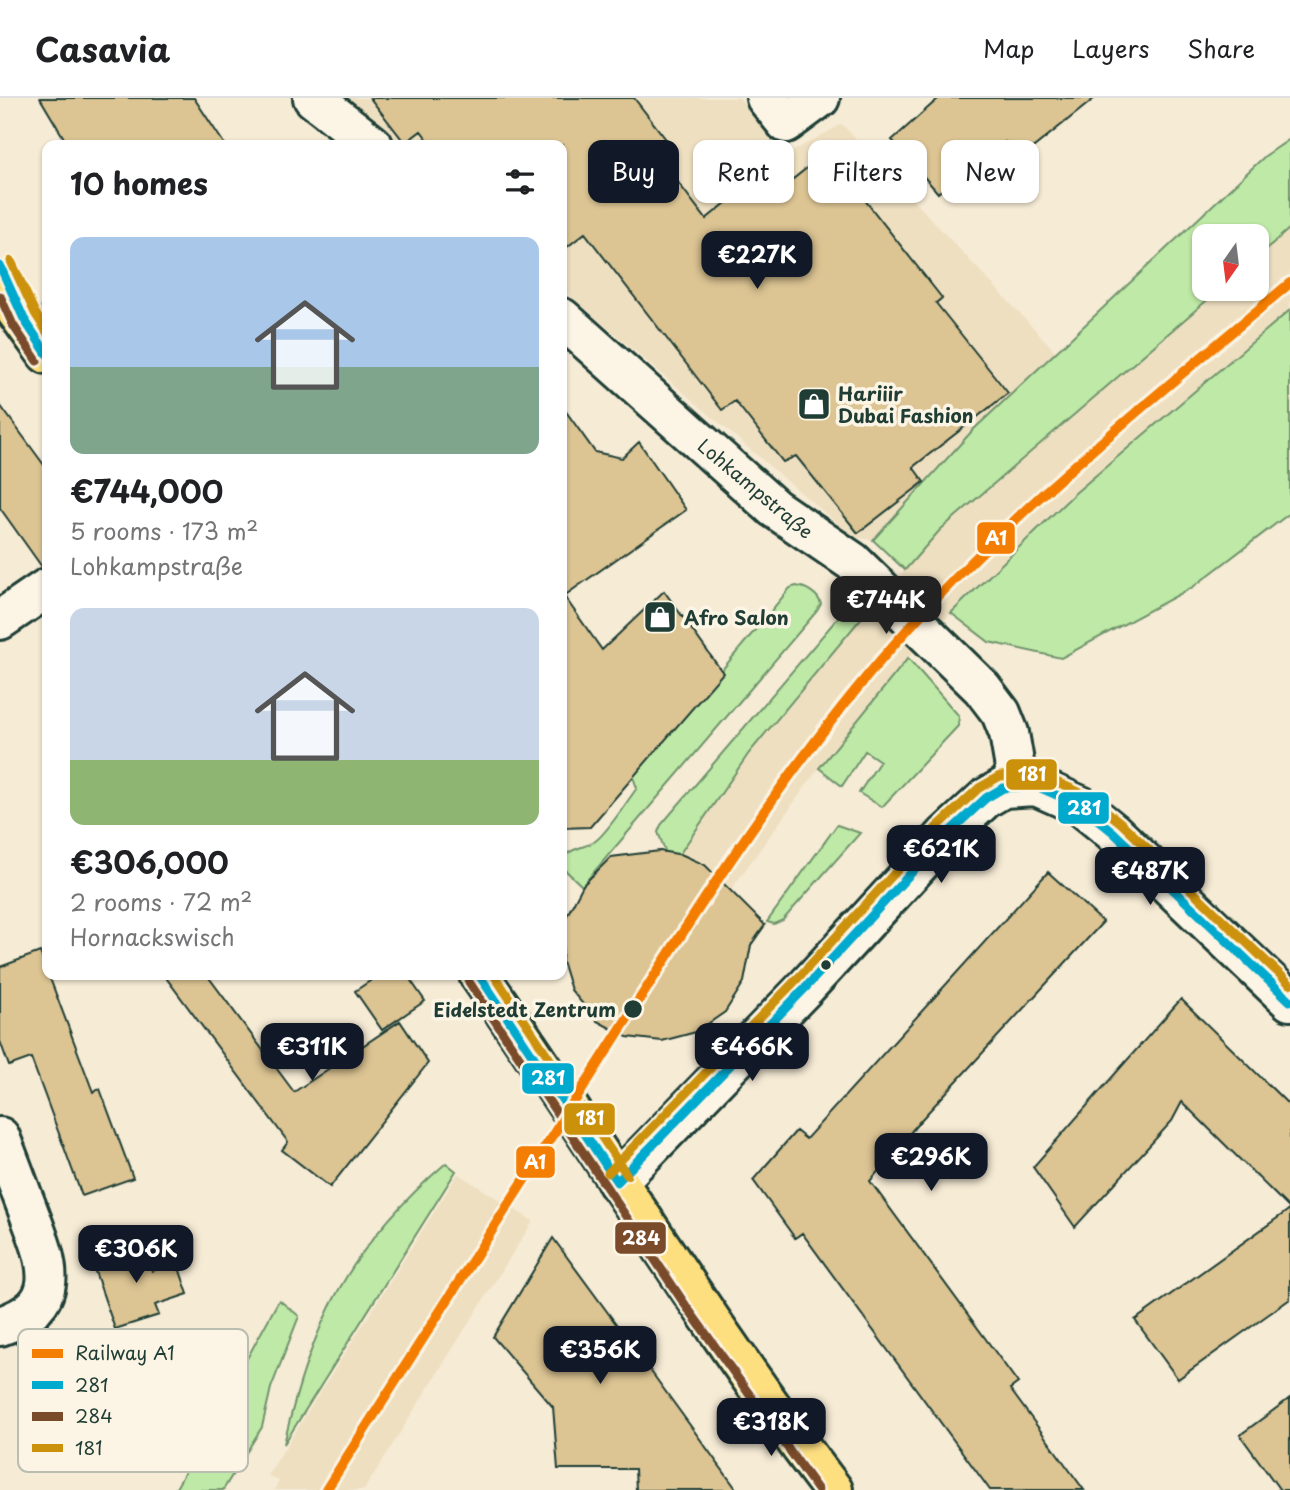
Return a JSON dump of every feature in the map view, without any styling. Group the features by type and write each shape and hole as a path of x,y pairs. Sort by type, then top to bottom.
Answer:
{"main road":[{"path":"0,267 24,319"},
{"path":"0,289 42,346"},
{"path":"482,980 758,1391 833,1490"}],"street":[{"path":"313,98 367,140"},
{"path":"766,98 786,123 820,98"},
{"name":"Lohkampstraße","path":"567,322 774,508 853,562 982,688 1001,713 1009,733 1018,785"},
{"path":"0,620 42,591"},
{"path":"617,1182 807,986 946,835 986,798 1003,788 1018,785 1037,786 1081,806 1122,840 1290,1001"},
{"path":"0,1137 41,1245 48,1281 37,1306 23,1317 0,1325"}],"shaded area":[{"path":"329,98 739,98 776,140 693,140 693,203 794,203 794,151 808,143 808,203 916,203 1056,352 973,430 873,540 853,537 567,293 567,140 382,140"},
{"path":"842,124 857,140 813,140"},
{"path":"1290,228 1290,310 1074,494 951,613 908,658 819,768 727,895 674,862 749,753 808,679 940,530 1206,301 1269,301 1269,246"},
{"path":"458,1174 533,1221 364,1490 274,1490 279,1481 268,1475"}],"green space":[{"path":"1290,139 1290,228 1269,246 1269,224 1193,224 1265,156"},
{"path":"1192,224 1192,301 1206,301 940,530 905,570 873,540 973,430"},
{"path":"1290,310 1290,513 1193,587 1061,658 989,642 951,613 1074,494"},
{"path":"796,586 808,589 814,594 821,604 817,611 582,886 567,872 567,854 594,842 605,832 637,788 633,777 790,588"},
{"path":"847,607 855,608 863,616 749,753 674,862 667,856 658,832 661,825"},
{"path":"908,658 959,716 958,726 882,807 859,793 880,761 865,751 842,786 819,768"},
{"path":"837,825 860,833 783,920 774,924 767,922"},
{"path":"446,1163 456,1171 284,1444 307,1360 339,1289 384,1225 412,1194"},
{"path":"279,1300 299,1316 271,1388 262,1427 248,1450 248,1357"},
{"path":"185,1472 234,1472 223,1490 175,1490"}],"building":[{"path":"40,98 194,98 222,140 65,140"},
{"path":"370,98 634,98 666,140 588,140 588,203 679,203 679,184 706,219 726,203 794,203 794,178 808,167 808,203 867,203 942,298 936,303 1008,393 913,467 924,482 858,533 796,456 783,462 735,401 722,410 585,233 567,247 567,140 428,140 421,131 409,140 403,140"},
{"path":"939,98 1095,98 1039,143 1039,140 941,140 941,190 938,193 927,180 927,140 892,140"},
{"path":"0,405 42,462 42,567 0,508"},
{"path":"567,413 595,452 622,458 639,442 686,510 567,594"},
{"path":"664,591 723,673 590,827 567,828 567,600 602,650"},
{"path":"660,851 683,855 705,865 765,925 751,945 744,982 725,1012 696,1032 662,1041 627,1037 597,1021 571,990 567,977 567,915 583,885 611,857"},
{"path":"1048,872 1103,922 920,1121 870,1181 1018,1383 1010,1389 1084,1490 990,1490 802,1233 795,1238 753,1180 796,1131 806,1139"},
{"path":"40,952 42,980 51,980 93,1092 100,1089 133,1178 82,1196 31,1058 9,1066 0,1041 0,967"},
{"path":"168,980 211,980 294,1092 400,1021 428,1063 330,1187 282,1150 288,1142"},
{"path":"372,980 410,980 425,1001 382,1030 355,991"},
{"path":"1181,999 1290,1106 1290,1209 1182,1102 1172,1121 1075,1227 1033,1167"},
{"path":"1290,1209 1290,1299 1178,1379 1135,1320"},
{"path":"553,1238 737,1490 636,1490 635,1469 558,1469 553,1407 493,1337"},
{"path":"142,1242 152,1271 177,1262 188,1294 155,1305 159,1315 115,1329 91,1260"},
{"path":"1290,1398 1290,1490 1280,1490 1240,1435"}],"rail line":[{"name":"A1","path":"326,1490 740,845 852,695 937,597 985,549 1135,413 1290,283"}],"transit line":[{"name":"181","path":"11,261 42,324"},
{"name":"281","path":"0,266 24,319 42,346"},
{"name":"284","path":"0,296 13,325 37,361"},
{"name":"181","path":"608,1173 798,978 937,827 979,788 1000,776 1039,774 1088,796 1121,823 1290,984"},
{"name":"281","path":"617,1182 807,986 946,835 986,798 1003,788 1036,786 1081,806 1113,832 1290,1001"},
{"name":"281","path":"482,980 617,1182"},
{"name":"181","path":"497,980 627,1175"},
{"name":"284","path":"469,982 686,1306 818,1490"}],"place":[{"name":"Hariiir Dubai Fashion","path":"814,404"},
{"name":"Afro Salon","path":"660,617"},
{"name":"Eidelstedt Zentrum","path":"633,1009"}]}
